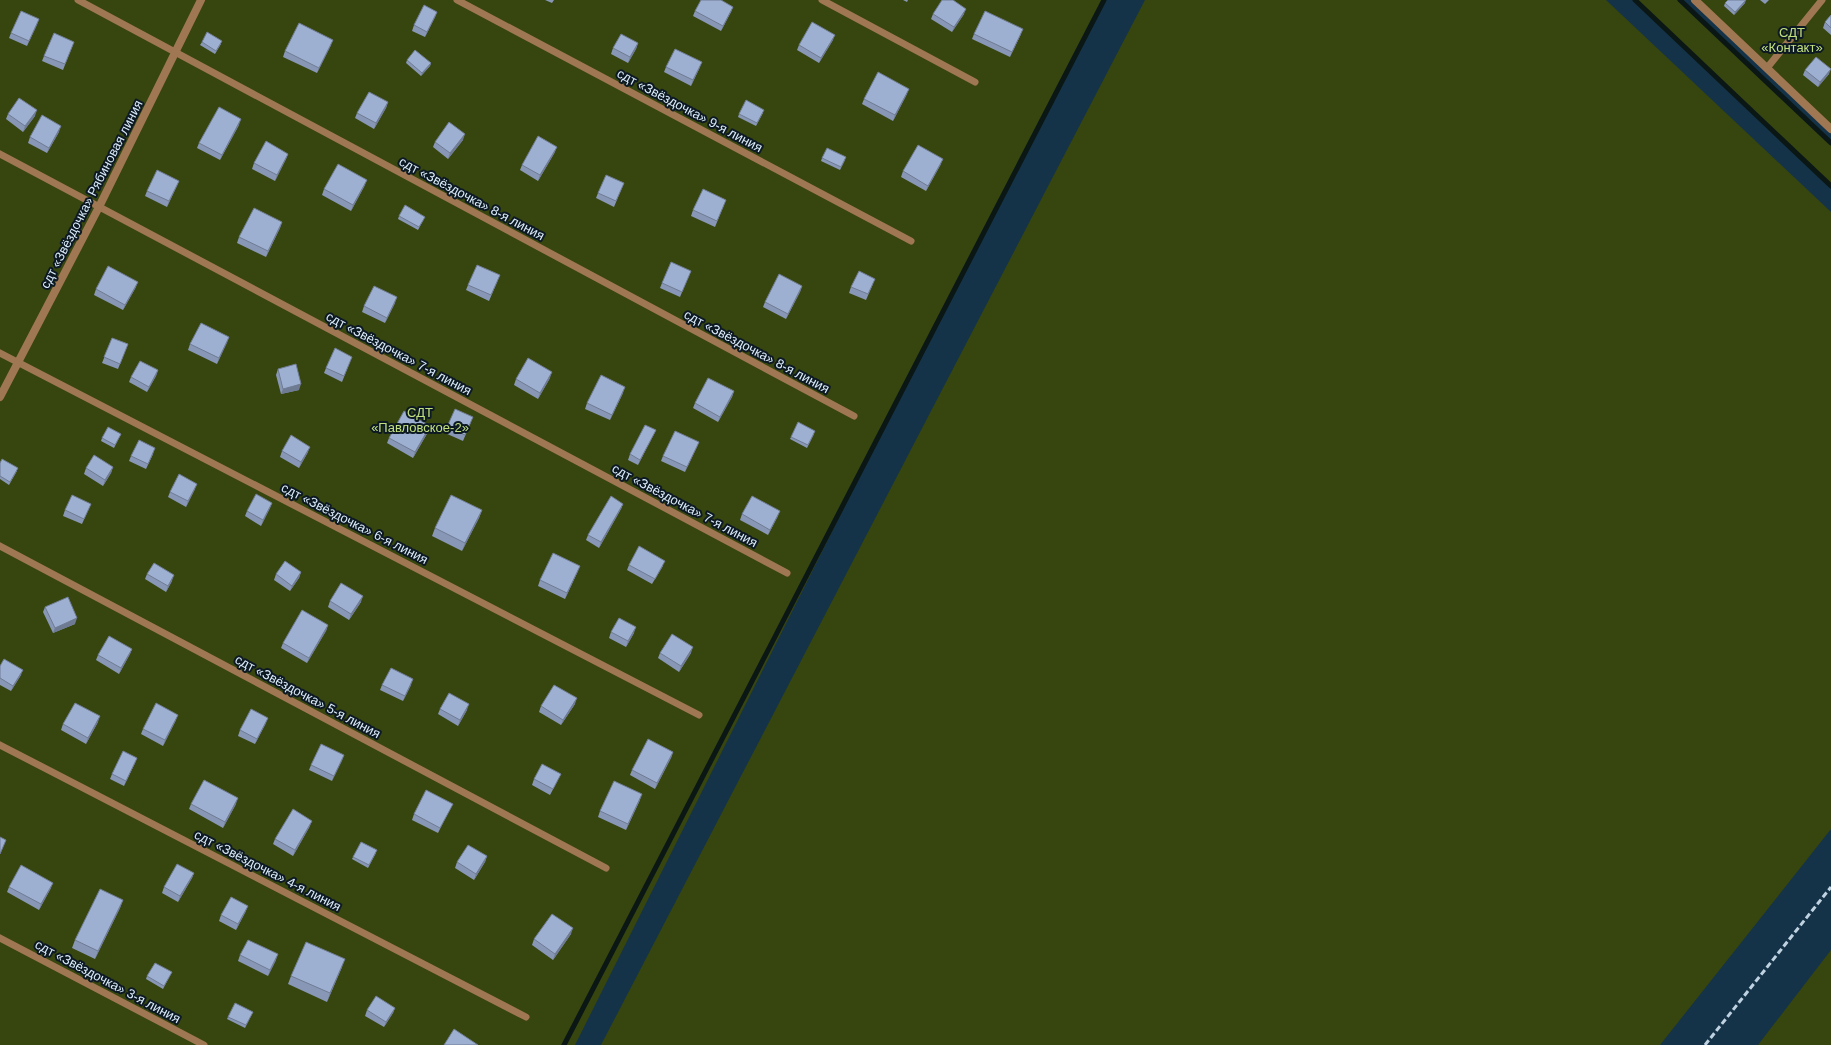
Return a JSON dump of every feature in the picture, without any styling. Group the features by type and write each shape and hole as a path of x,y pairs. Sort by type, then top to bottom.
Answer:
{"street":[{"name":"сдт «Звёздочка» Рябиновая линия","path":"0,397 98,207 201,0"},
{"path":"1695,0 1831,129"}],"lane":[{"name":"сдт «Звёздочка» 8-я линия","path":"78,0 854,416"},
{"name":"сдт «Звёздочка» 9-я линия","path":"457,0 911,241"},
{"path":"822,0 975,82"},
{"path":"1767,68 1822,0"},
{"name":"сдт «Звёздочка» 7-я линия","path":"0,154 787,573"},
{"name":"сдт «Звёздочка» 6-я линия","path":"0,353 699,715"},
{"name":"сдт «Звёздочка» 5-я линия","path":"0,546 606,868"},
{"name":"сдт «Звёздочка» 4-я линия","path":"0,745 526,1018"},
{"name":"сдт «Звёздочка» 3-я линия","path":"0,938 204,1045"}],"green space":[{"name":"СДТ «Павловское-2»","path":"0,0 1104,0 914,368 575,1045 0,1045"},
{"path":"1145,0 1606,0 1831,212 1831,829 1660,1045 601,1045"},
{"path":"1635,0 1680,0 1831,143 1831,186"},
{"name":"СДТ «Контакт»","path":"1694,0 1831,0 1831,131"},
{"path":"1831,950 1831,1045 1758,1045"}],"building":[{"path":"701,0 721,0 733,7 723,26 695,11"},
{"path":"942,0 953,0 966,9 954,27 933,14"},
{"path":"1728,0 1746,0 1735,12 1725,3"},
{"path":"424,5 437,12 427,32 414,25"},
{"path":"21,11 39,19 29,41 11,33"},
{"path":"985,11 1023,29 1012,52 974,34"},
{"path":"1831,15 1831,28 1825,22"},
{"path":"812,22 835,35 821,58 799,45"},
{"path":"299,23 333,40 319,68 285,51"},
{"path":"207,32 222,41 216,51 202,42"},
{"path":"54,33 74,42 65,64 44,56"},
{"path":"621,34 638,43 630,57 613,48"},
{"path":"675,49 702,62 693,80 666,67"},
{"path":"415,50 431,63 422,73 407,60"},
{"path":"1816,57 1831,69 1820,82 1805,70"},
{"path":"878,72 909,89 895,115 864,99"},
{"path":"369,92 388,102 376,123 357,113"},
{"path":"19,98 37,110 25,126 8,114"},
{"path":"746,100 764,110 757,123 739,114"},
{"path":"219,107 241,119 222,155 199,143"},
{"path":"42,115 61,126 49,148 30,137"},
{"path":"449,122 465,134 450,153 435,142"},
{"path":"538,136 557,147 540,175 522,165"},
{"path":"266,141 288,154 277,175 254,163"},
{"path":"918,145 943,159 928,186 903,171"},
{"path":"827,148 846,157 841,167 822,158"},
{"path":"338,164 367,180 353,205 324,189"},
{"path":"157,170 179,181 169,201 147,191"},
{"path":"606,175 624,183 616,201 598,193"},
{"path":"703,189 726,200 717,221 693,210"},
{"path":"405,205 425,217 419,227 399,216"},
{"path":"254,208 282,222 268,251 239,237"},
{"path":"671,262 691,271 682,292 662,283"},
{"path":"477,265 500,275 491,295 468,285"},
{"path":"108,266 138,282 125,305 96,289"},
{"path":"859,271 875,279 868,294 851,287"},
{"path":"779,274 802,286 788,314 765,302"},
{"path":"374,286 397,297 387,318 364,306"},
{"path":"201,323 229,337 219,358 190,344"},
{"path":"112,338 128,344 120,364 104,357"},
{"path":"335,348 352,357 344,376 326,368"},
{"path":"528,358 552,372 540,393 516,379"},
{"path":"140,361 158,370 149,387 131,377"},
{"path":"296,364 301,384 283,389 278,369"},
{"path":"601,375 625,387 612,415 587,403"},
{"path":"708,378 734,391 720,417 695,403"},
{"path":"455,409 473,417 465,435 447,427"},
{"path":"404,411 430,426 415,452 389,438"},
{"path":"798,422 815,431 808,445 791,437"},
{"path":"645,425 656,430 640,460 630,454"},
{"path":"108,427 121,434 115,445 102,438"},
{"path":"675,431 699,442 687,467 663,456"},
{"path":"291,435 310,447 301,462 282,451"},
{"path":"139,440 155,448 148,464 131,456"},
{"path":"94,455 113,467 105,480 86,468"},
{"path":"2,459 18,468 10,482 0,476 0,463"},
{"path":"179,474 197,484 188,501 170,492"},
{"path":"256,494 272,503 263,520 247,511"},
{"path":"72,495 91,504 84,519 65,510"},
{"path":"451,495 482,510 465,543 435,528"},
{"path":"611,496 623,504 601,542 588,535"},
{"path":"752,496 780,511 770,530 742,514"},
{"path":"639,546 665,561 655,579 629,565"},
{"path":"553,553 580,566 567,593 540,580"},
{"path":"285,561 301,572 292,586 276,574"},
{"path":"154,563 174,575 168,586 147,574"},
{"path":"341,583 363,596 351,614 330,601"},
{"path":"68,597 77,618 55,628 45,607"},
{"path":"302,610 328,625 309,658 283,643"},
{"path":"619,618 636,627 628,641 611,632"},
{"path":"672,634 693,647 681,666 660,653"},
{"path":"109,636 132,649 121,668 98,655"},
{"path":"4,659 23,670 13,686 0,678 0,666"},
{"path":"391,668 413,679 405,696 382,685"},
{"path":"554,685 577,698 563,720 541,706"},
{"path":"449,693 469,704 460,720 440,709"},
{"path":"75,703 100,716 88,738 63,724"},
{"path":"156,703 178,715 165,740 143,729"},
{"path":"251,709 268,718 257,739 240,730"},
{"path":"648,739 673,752 657,783 632,770"},
{"path":"321,744 344,755 334,776 311,765"},
{"path":"123,751 137,758 126,781 112,774"},
{"path":"542,764 561,774 553,789 534,779"},
{"path":"204,780 238,798 225,822 191,804"},
{"path":"614,781 642,794 628,824 600,811"},
{"path":"426,790 453,804 440,828 414,814"},
{"path":"293,809 312,821 295,850 275,839"},
{"path":"0,837 6,840 0,854"},
{"path":"361,842 377,850 369,865 353,857"},
{"path":"468,845 487,856 476,874 457,862"},
{"path":"177,864 194,873 180,896 164,887"},
{"path":"21,865 53,883 41,904 9,887"},
{"path":"100,889 123,900 98,951 75,940"},
{"path":"231,897 248,906 238,924 221,915"},
{"path":"552,914 573,928 555,954 534,939"},
{"path":"248,940 278,954 270,970 240,955"},
{"path":"306,942 345,959 330,993 291,976"},
{"path":"155,963 172,972 164,986 147,976"},
{"path":"376,996 395,1008 386,1022 367,1010"},
{"path":"235,1003 253,1012 246,1025 228,1017"},
{"path":"454,1029 478,1045 444,1045"}],"waterway":[{"path":"564,1045 1104,0"},
{"path":"1635,0 1831,186"},
{"path":"1680,0 1831,143"}],"railway":[{"path":"1705,1045 1831,887"}]}
